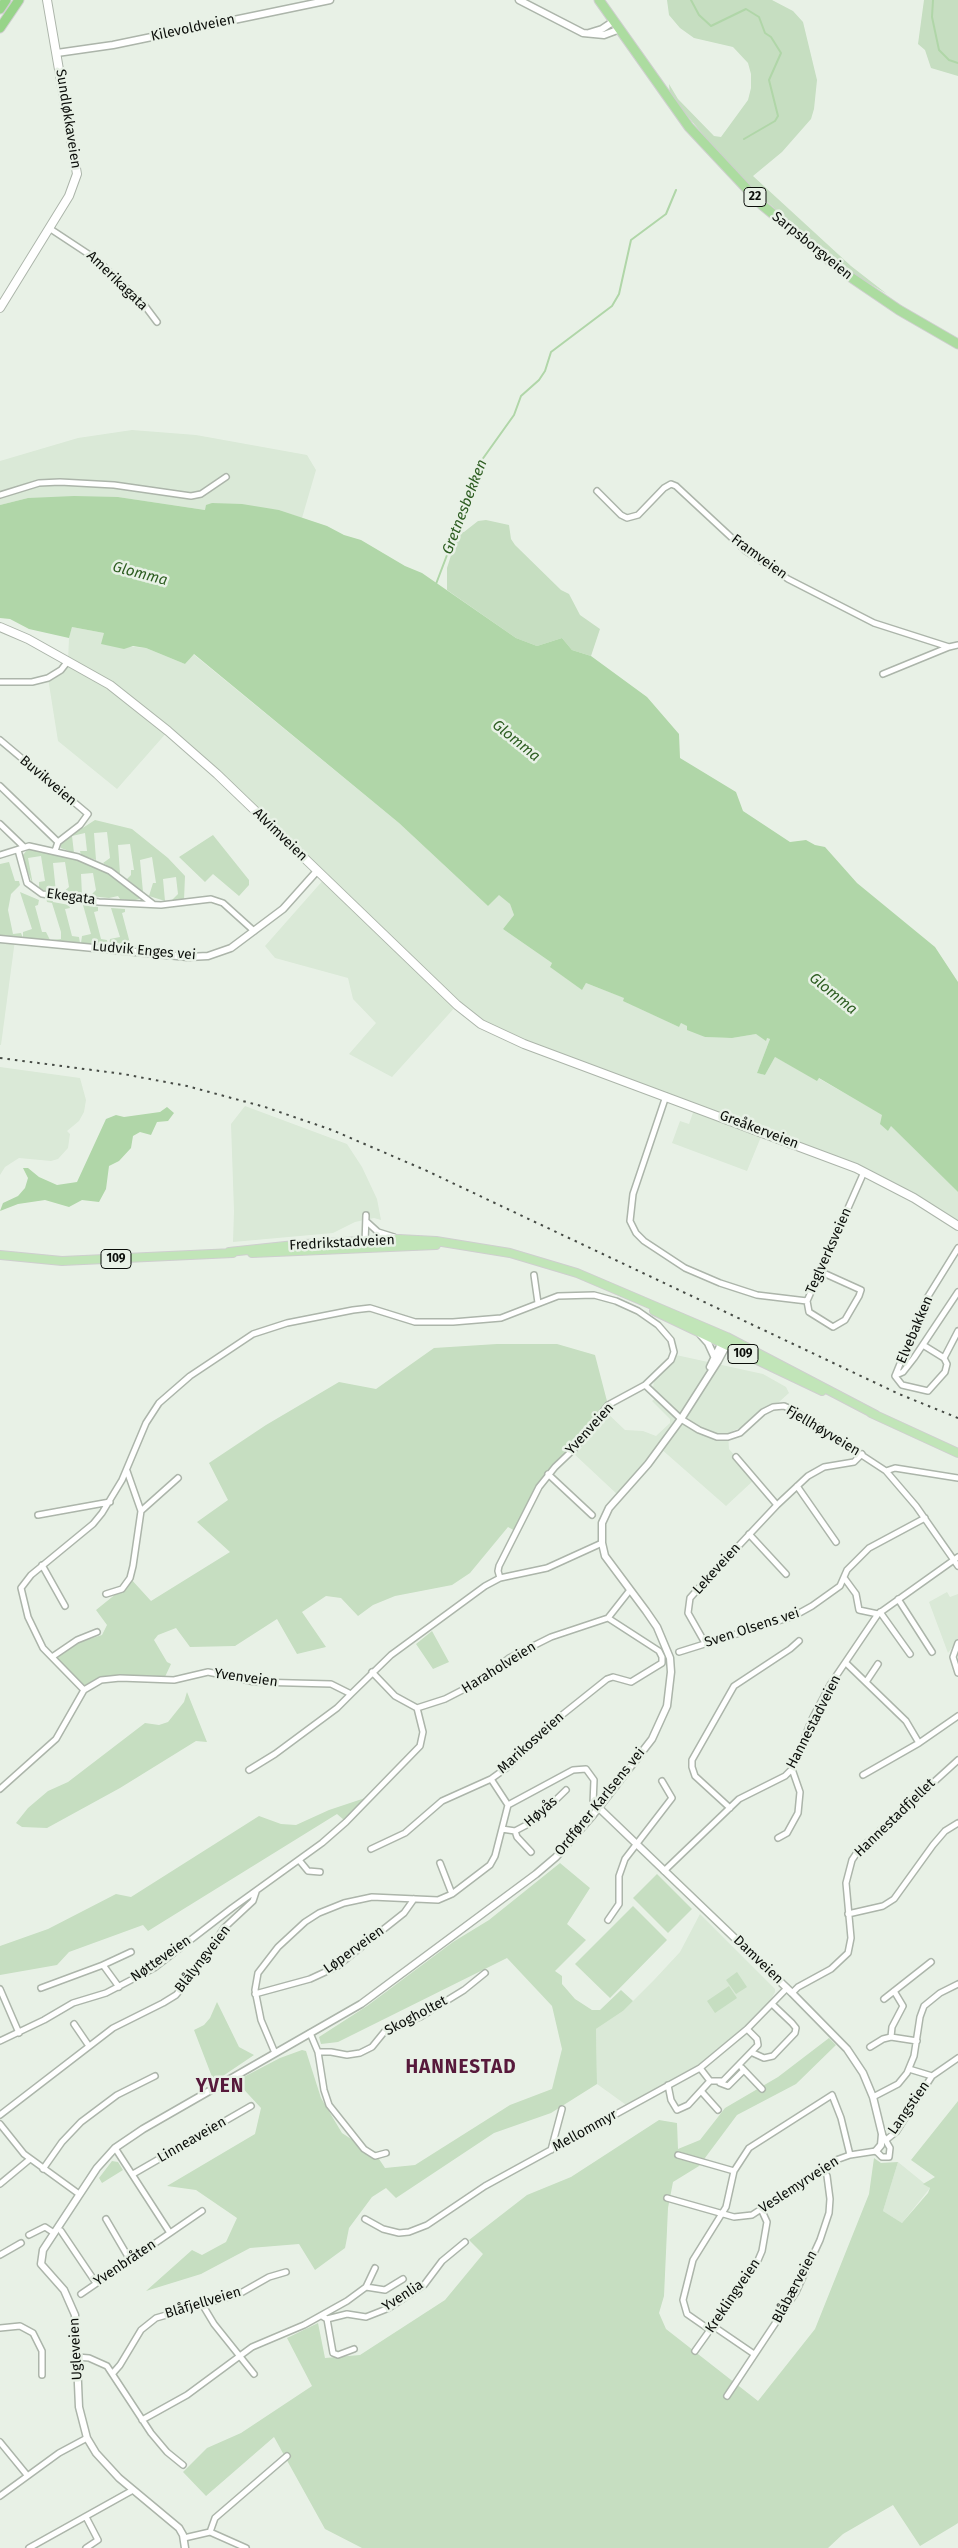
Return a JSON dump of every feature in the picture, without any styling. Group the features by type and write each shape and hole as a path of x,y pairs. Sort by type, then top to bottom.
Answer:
{"highway":[{"path":"0,9 6,0"},
{"path":"0,28 19,0"},
{"name":"Sarpsborgveien","path":"599,0 689,126 762,205 846,274 899,310 958,344"}],"main road":[{"name":"Sundløkkaveien","path":"0,308 69,196 77,174 47,0"},
{"name":"Alvimveien","path":"0,627 28,638 124,695 217,774 474,1020 502,1036 550,1054"},
{"name":"Greåkerveien","path":"550,1054 864,1172 928,1206 958,1226"},
{"name":"Fredrikstadveien","path":"365,1244 399,1239 436,1241 482,1247 537,1260 612,1289 725,1342 795,1371 876,1415 958,1453"},
{"name":"Fredrikstadveien","path":"0,1255 62,1261 229,1252 245,1249 365,1244 455,1244"},
{"name":"Fredrikstadveien","path":"612,1289 700,1333 725,1342"}],"street":[{"name":"Kilevoldveien","path":"57,52 114,45 330,0"},
{"path":"519,0 583,33 617,25"},
{"name":"Amerikagata","path":"49,228 96,259 144,306 157,322"},
{"path":"0,495 39,483 60,482 114,485 191,496 201,494 226,477"},
{"name":"Framveien","path":"597,491 621,515 627,518 638,514 664,488 672,484 746,552 770,568 874,623 949,647"},
{"path":"883,674 958,645"},
{"path":"0,682 32,682 48,678 61,670 68,661"},
{"name":"Buvikveien","path":"0,740 88,814 80,825 58,842"},
{"path":"0,786 58,842 55,851"},
{"path":"0,824 24,847"},
{"path":"0,855 24,847 55,851 99,865 153,904"},
{"name":"Ekegata","path":"18,850 27,884 42,894 99,902 153,904 217,900 223,903 254,931"},
{"name":"Ludvik Enges vei","path":"0,939 197,957 217,954 231,948 283,908 317,871"},
{"name":"Teglverksveien","path":"666,1096 633,1194 630,1221 636,1233 680,1266 713,1280 757,1295 807,1301 864,1172"},
{"path":"365,1244 366,1215"},
{"path":"367,1222 378,1232 399,1239"},
{"name":"Elvebakken","path":"923,1345 944,1358 947,1364 945,1372 928,1391 902,1385 895,1376 927,1298 958,1248"},
{"path":"807,1301 808,1312 833,1327 845,1320 859,1296 861,1290 819,1271"},
{"path":"0,1789 56,1739 84,1690 43,1648 36,1636 21,1588 30,1575 93,1524 110,1502 127,1471 146,1423 167,1394 190,1376 261,1330 368,1309 415,1322 431,1323 501,1318 538,1303 534,1275"},
{"path":"895,1376 903,1372 958,1292"},
{"name":"Yvenveien","path":"500,1578 499,1566 539,1487 548,1474 576,1447 608,1405 645,1385 665,1366 674,1352 671,1340 666,1333 648,1317 616,1301 594,1296 565,1295 538,1303"},
{"path":"944,1358 958,1331"},
{"path":"700,1333 708,1343 714,1356"},
{"name":"Ordfører Karlsens vei","path":"707,1375 714,1356 725,1342"},
{"name":"Ordfører Karlsens vei","path":"117,2146 310,2034 385,1988 536,1874 556,1857 599,1808 660,1728 670,1690 671,1672 666,1646 646,1611 608,1562 602,1543 602,1523 609,1508 648,1464 681,1419 725,1342"},
{"path":"645,1385 681,1419"},
{"name":"Fjellhøyveien","path":"681,1419 705,1434 722,1438 740,1433 768,1410 784,1406 793,1410 886,1471 925,1518 956,1564"},
{"name":"Lekeveien","path":"705,1643 688,1612 690,1598 749,1534 797,1486 815,1471 854,1462 862,1454"},
{"path":"736,1457 777,1505"},
{"path":"886,1471 895,1468 958,1478"},
{"path":"106,1594 122,1590 130,1578 141,1511 127,1471"},
{"path":"548,1474 592,1515"},
{"path":"141,1511 178,1478"},
{"path":"797,1486 836,1542"},
{"path":"38,1515 110,1502"},
{"name":"Sven Olsens vei","path":"680,1652 794,1616 831,1594 845,1579 847,1570 869,1548 925,1518"},
{"path":"749,1534 786,1574"},
{"path":"250,1770 337,1708 391,1655 485,1586 500,1578 548,1568 602,1543"},
{"name":"Hannestadveien","path":"664,1871 747,1793 778,1782 792,1768 812,1720 830,1685 879,1613 898,1599 956,1564 958,1557"},
{"path":"42,1565 65,1606"},
{"path":"845,1579 856,1594 859,1610 879,1613 910,1654"},
{"path":"608,1618 630,1590"},
{"path":"898,1599 932,1652"},
{"name":"Marikosveien","path":"371,1849 405,1834 442,1802 491,1779 510,1766 547,1727 607,1679 613,1677 631,1682 659,1666 663,1660 659,1651 608,1618"},
{"name":"Haraholveien","path":"417,1708 464,1690 482,1680 509,1658 551,1637 608,1618"},
{"path":"52,1657 77,1640 96,1632"},
{"path":"730,1808 695,1776 692,1760 734,1686 799,1641"},
{"path":"958,1643 953,1656 958,1673"},
{"name":"Hannestadveien","path":"846,1663 908,1723 919,1742"},
{"path":"866,1682 878,1664"},
{"name":"Yvenveien","path":"84,1690 101,1680 111,1678 174,1680 208,1672 255,1682 331,1684 351,1694"},
{"path":"372,1672 395,1696 417,1708"},
{"name":"Nøtteveien","path":"0,2041 19,2033 73,2003 119,1987 154,1968 299,1860 346,1822 420,1746 423,1732 417,1708"},
{"path":"862,1776 958,1716"},
{"name":"Hannestadfjellet","path":"790,1990 846,1957 851,1947 847,1876 852,1860 858,1852 958,1760"},
{"path":"508,1805 580,1768 586,1769 592,1774 594,1780 593,1804 599,1808"},
{"path":"778,1838 787,1832 798,1813 800,1792 792,1768"},
{"path":"275,2053 267,2038 255,1994 255,1980 262,1967 291,1934 319,1913 356,1900 372,1897 438,1900 452,1894 490,1865 499,1846 508,1805 491,1779"},
{"path":"608,1920 619,1904 621,1866 634,1844 672,1798 662,1781"},
{"name":"Høyås","path":"502,1829 515,1831 534,1821 566,1790"},
{"name":"Damveien","path":"599,1808 634,1844 790,1990 847,2049 863,2073 873,2097 884,2137 890,2148 890,2156 882,2157 876,2151"},
{"path":"848,1914 883,1906 894,1899 933,1845 945,1831 958,1823"},
{"name":"Høyås","path":"515,1831 517,1837 532,1852"},
{"path":"299,1860 308,1872 320,1872"},
{"path":"440,1863 452,1894"},
{"name":"Blålyngveien","path":"0,2115 113,2028 163,2004 176,1994 192,1976 224,1928 254,1901 256,1892"},
{"name":"Løperveien","path":"255,1994 310,1979 336,1967 404,1913 414,1899"},
{"name":"Nøtteveien","path":"41,1988 103,1965 131,1952"},
{"path":"884,1999 931,1962"},
{"name":"Nøtteveien","path":"103,1965 119,1987"},
{"name":"Skogholtet","path":"318,2052 347,2055 360,2053 372,2047 384,2031 420,2017 464,1990 486,1973"},
{"name":"Langstien","path":"873,2097 898,2084 909,2069 924,2006 940,1993 958,1984"},
{"path":"0,1989 19,2033"},
{"name":"Mellommyr","path":"365,2219 383,2229 399,2233 418,2229 469,2195 700,2068 790,1990"},
{"path":"891,2037 892,2027 903,2006 894,1991"},
{"path":"753,2053 764,2058 774,2056 795,2033 796,2028 772,2004"},
{"path":"74,2024 89,2046"},
{"path":"700,2068 710,2081 728,2086 753,2053 758,2042 747,2029"},
{"path":"310,2034 318,2052 324,2090 329,2105 364,2149 375,2156 386,2152"},
{"path":"870,2047 883,2039 891,2037 917,2041"},
{"name":"Langstien","path":"884,2137 896,2132 932,2076 958,2058"},
{"path":"742,2068 762,2089"},
{"name":"Langstien","path":"909,2069 932,2076"},
{"path":"43,2169 62,2142 81,2122 117,2095 155,2076"},
{"path":"668,2086 671,2100 677,2110 688,2105 710,2081"},
{"path":"701,2091 718,2110"},
{"path":"754,2354 687,2314 683,2300 693,2260 711,2228 723,2214 734,2171 754,2145 832,2095 841,2118 850,2155"},
{"name":"Linneaveien","path":"133,2174 251,2106"},
{"path":"550,2150 562,2108"},
{"path":"0,2124 18,2149 79,2194"},
{"path":"876,2151 884,2137"},
{"name":"Yvenbråten","path":"117,2146 170,2233"},
{"name":"Ugleveien","path":"117,2146 97,2168 79,2194 57,2232 43,2250 41,2264 64,2290 73,2306 77,2324 80,2407 87,2438 106,2465 175,2524 184,2538"},
{"name":"Veslemyrveien","path":"667,2198 723,2214 743,2217 762,2211 823,2168 850,2155 876,2151"},
{"path":"678,2155 734,2171"},
{"path":"0,2184 30,2159"},
{"name":"Blåbærveien","path":"727,2396 796,2292 820,2240 830,2212 827,2176 823,2168"},
{"name":"Yvenbråten","path":"80,2294 202,2211"},
{"name":"Kreklingveien","path":"695,2351 756,2264 762,2251 767,2222 762,2211"},
{"path":"106,2219 130,2260"},
{"path":"29,2236 45,2227 57,2232 96,2283"},
{"name":"Yvenlia","path":"325,2317 347,2314 366,2317 389,2308 424,2285 442,2262 465,2242"},
{"path":"0,2255 21,2243"},
{"name":"Yvenlia","path":"142,2420 187,2395 252,2347 325,2317 366,2287 375,2268"},
{"name":"Blåfjellveien","path":"113,2373 147,2324 166,2314 239,2294 269,2277 286,2272"},
{"name":"Yvenlia","path":"366,2287 385,2290 403,2279"},
{"path":"202,2304 214,2324 254,2374"},
{"path":"325,2317 333,2353 338,2355 354,2349"},
{"path":"0,2328 20,2326 33,2333 42,2351 42,2375"},
{"path":"77,2357 98,2361 113,2373 158,2442 183,2465"},
{"path":"0,2496 59,2453 87,2438"},
{"path":"0,2442 27,2475"},
{"path":"210,2532 216,2518 287,2456"},
{"path":"29,2548 133,2490"},
{"path":"86,2517 98,2540 86,2548"},
{"path":"185,2548 184,2538 210,2532 246,2548"}],"shaded area":[{"path":"667,0 772,0 793,11 803,22 817,80 811,119 782,152 753,176 851,266 887,294 848,271 766,201 715,149 670,95 669,84 678,99 714,136 721,137 748,100 751,88 751,74 748,63 733,47 694,38 680,28 669,15"},
{"path":"924,0 958,0 958,76 931,68 925,50 918,44"},
{"path":"132,430 196,435 307,455 316,470 302,518 279,510 212,503 205,510 118,497 28,498 0,505 0,461 78,438"},
{"path":"486,520 509,525 511,539 515,545 561,590 569,594 580,615 600,629 591,656 572,650 562,638 537,646 516,638 447,590 447,568 458,533 464,532 478,521"},
{"path":"72,627 104,633 102,644 146,648 185,664 193,654 399,823 488,906 499,894 510,904 514,915 503,929 552,963 550,966 582,990 586,983 625,998 624,1001 679,1027 681,1023 688,1026 705,1037 732,1038 756,1034 770,1039 757,1073 765,1075 775,1057 817,1080 818,1078 883,1115 888,1131 891,1125 958,1192 958,1226 891,1186 763,1132 747,1171 672,1143 680,1121 689,1124 695,1107 512,1039 457,1005 392,1077 349,1054 376,1023 353,999 348,978 275,958 265,946 325,878 168,731 117,789 58,741 48,678 68,661 69,638"},
{"path":"95,820 132,829 168,858 185,876 184,900 172,900 178,894 176,877 163,879 165,901 149,896 153,883 156,883 152,857 140,860 143,892 127,879 131,875 131,870 134,870 130,844 118,845 120,874 103,863 110,858 107,832 94,833 96,860 81,855 80,851 87,851 85,833 72,836 74,853 61,848 61,842"},
{"path":"213,835 249,880 249,885 239,896 213,874 205,882 179,857"},
{"path":"27,850 38,850 86,862 106,871 139,896 139,899 132,901 120,899 118,896 109,898 90,896 96,890 93,873 81,874 82,895 62,893 69,887 65,862 53,863 56,892 39,890 39,882 45,881 41,856 28,858 33,885 23,859 23,855"},
{"path":"9,862 15,881 19,881 20,885 11,894 8,910 13,934 21,933 23,938 0,936 0,864"},
{"path":"20,892 39,900 38,905 35,906 42,932 46,932 50,940 23,938 23,932 32,929"},
{"path":"46,897 51,897 53,902 69,905 70,908 65,909 72,936 79,937 80,943 51,940 61,939 61,932 52,903 47,902"},
{"path":"83,905 98,907 98,911 94,912 101,939 107,940 108,946 81,943 82,936 91,934"},
{"path":"111,908 125,909 125,912 122,913 131,947 138,948 109,946 110,939 120,937"},
{"path":"0,939 15,940 1,1045 0,1045"},
{"path":"0,1067 80,1078 86,1100 84,1112 79,1121 67,1131 70,1134 68,1148 58,1159 51,1161 19,1158 5,1167 0,1175"},
{"path":"245,1106 347,1144 362,1167 377,1199 381,1220 374,1218 355,1222 333,1233 233,1242 234,1211 231,1124"},
{"path":"497,1344 557,1344 595,1355 608,1405 589,1432 548,1474 517,1532 508,1527 470,1573 452,1585 395,1596 373,1605 358,1616 341,1598 326,1596 302,1612 326,1647 297,1654 277,1619 235,1646 190,1647 176,1628 158,1635 154,1640 167,1662 171,1664 164,1679 111,1678 84,1690 52,1657 74,1644 102,1635 107,1625 96,1610 122,1589 130,1578 151,1601 230,1552 197,1522 228,1500 209,1463 266,1425 339,1382 376,1389 434,1348"},
{"path":"676,1355 763,1374 786,1387 789,1393 779,1402 761,1409 742,1427 728,1433 729,1449 755,1479 726,1506 660,1448 619,1496 572,1452 604,1410 625,1430 643,1431 656,1436 670,1423 670,1419 652,1401 659,1395 653,1388 654,1381"},
{"path":"947,1592 950,1597 958,1594 958,1639 948,1653 929,1602"},
{"path":"432,1631 449,1662 433,1669 416,1644"},
{"path":"187,1692 207,1742 196,1741 120,1788 47,1828 22,1827 16,1823 28,1808 48,1791 68,1782 145,1723 159,1725 168,1722 184,1702"},
{"path":"365,1798 344,1820 337,1814 148,1931 143,1925 69,1952 57,1965 0,1975 0,1946 48,1929 116,1894 131,1897 259,1816 281,1824 296,1825 329,1810"},
{"path":"560,1863 590,1888 567,1924 586,1940 555,1971 562,1976 562,1984 575,1999 592,2010 600,2010 621,1990 633,2001 623,2011 596,2029 597,2084 551,2113 494,2133 396,2198 386,2188 372,2197 349,2228 345,2248 315,2270 299,2244 250,2248 201,2274 146,2291 192,2250 202,2255 226,2242 237,2218 196,2190 167,2186 255,2134 261,2108 236,2081 280,2058 302,2050 306,2051 321,2098 342,2133 377,2156 385,2168 415,2165 510,2105 552,2089 562,2049 552,2006 507,1958 338,2042 321,2044 319,2037 367,2006 453,1942 489,1920"},
{"path":"657,1874 692,1909 668,1933 633,1898"},
{"path":"633,1906 667,1940 610,1998 575,1964"},
{"path":"700,1914 775,1989 775,1992 766,2009 700,2068 629,2107 597,2084 596,2029 623,2011 680,1952"},
{"path":"737,1972 747,1987 736,1994 726,1980"},
{"path":"729,1986 737,1998 715,2013 707,2001"},
{"path":"217,2002 239,2047 254,2055 214,2082 194,2030 204,2025 210,2018"},
{"path":"829,2038 836,2045 796,2084 737,2115 699,2166 673,2182 668,2208 664,2296 659,2313 666,2329 758,2401 815,2329 869,2194 874,2158 881,2163 898,2162 883,2211 902,2223 928,2193 930,2188 923,2184 935,2177 911,2160 958,2101 958,2523 920,2546 893,2505 843,2534 828,2548 362,2548 325,2529 274,2437 206,2496 183,2472 207,2448 241,2433 312,2386 287,2338 318,2323 325,2358 360,2355 445,2300 483,2254 469,2240 527,2195 571,2177 659,2120 677,2123 678,2149 700,2140 725,2108 778,2077"},
{"path":"112,2161 118,2162 123,2170 102,2183 99,2178"},
{"path":"898,2162 930,2188 902,2223 883,2211"}],"water":[{"name":"Glomma","path":"118,497 205,510 206,505 212,503 242,504 279,510 327,526 344,535 361,540 405,566 422,573 516,638 537,646 562,638 572,650 591,656 647,697 679,734 680,758 736,792 743,811 790,842 806,840 815,845 825,847 857,883 935,947 958,982 958,1192 891,1126 888,1131 880,1124 882,1115 819,1078 817,1081 775,1057 765,1075 757,1073 770,1039 767,1038 766,1041 756,1034 732,1038 705,1037 687,1030 687,1026 681,1023 679,1027 623,1001 624,998 586,983 582,990 550,967 552,963 503,929 514,915 510,904 499,895 488,906 399,823 194,654 185,664 146,648 133,646 124,649 101,644 104,633 72,627 69,638 29,629 10,619 0,618 0,505 28,498"},
{"path":"167,1107 174,1113 168,1121 157,1122 151,1135 140,1132 133,1136 131,1148 119,1161 109,1166 106,1189 99,1202 82,1200 69,1207 45,1200 18,1204 0,1211 3,1203 18,1196 25,1188 28,1178 23,1168 28,1168 39,1177 57,1185 77,1182 106,1119 116,1115 124,1117 160,1112"}],"waterway":[{"name":"Gretnesbekken","path":"691,0 699,15 711,26 746,9 759,17 765,33 771,37 781,53 769,80 778,116 775,121 744,139"},
{"path":"933,0 932,17 939,50 949,60 958,63"},
{"name":"Gretnesbekken","path":"436,584 474,484 479,464 514,415 521,396 539,380 545,371 551,352 612,306 619,294 631,240 666,214 676,190"}],"railway":[{"path":"0,1058 123,1074 187,1086 265,1107 332,1130 425,1170 899,1394 958,1418"}],"district":[{"name":"HANNESTAD","path":"461,2068"},
{"name":"YVEN","path":"220,2087"}]}
